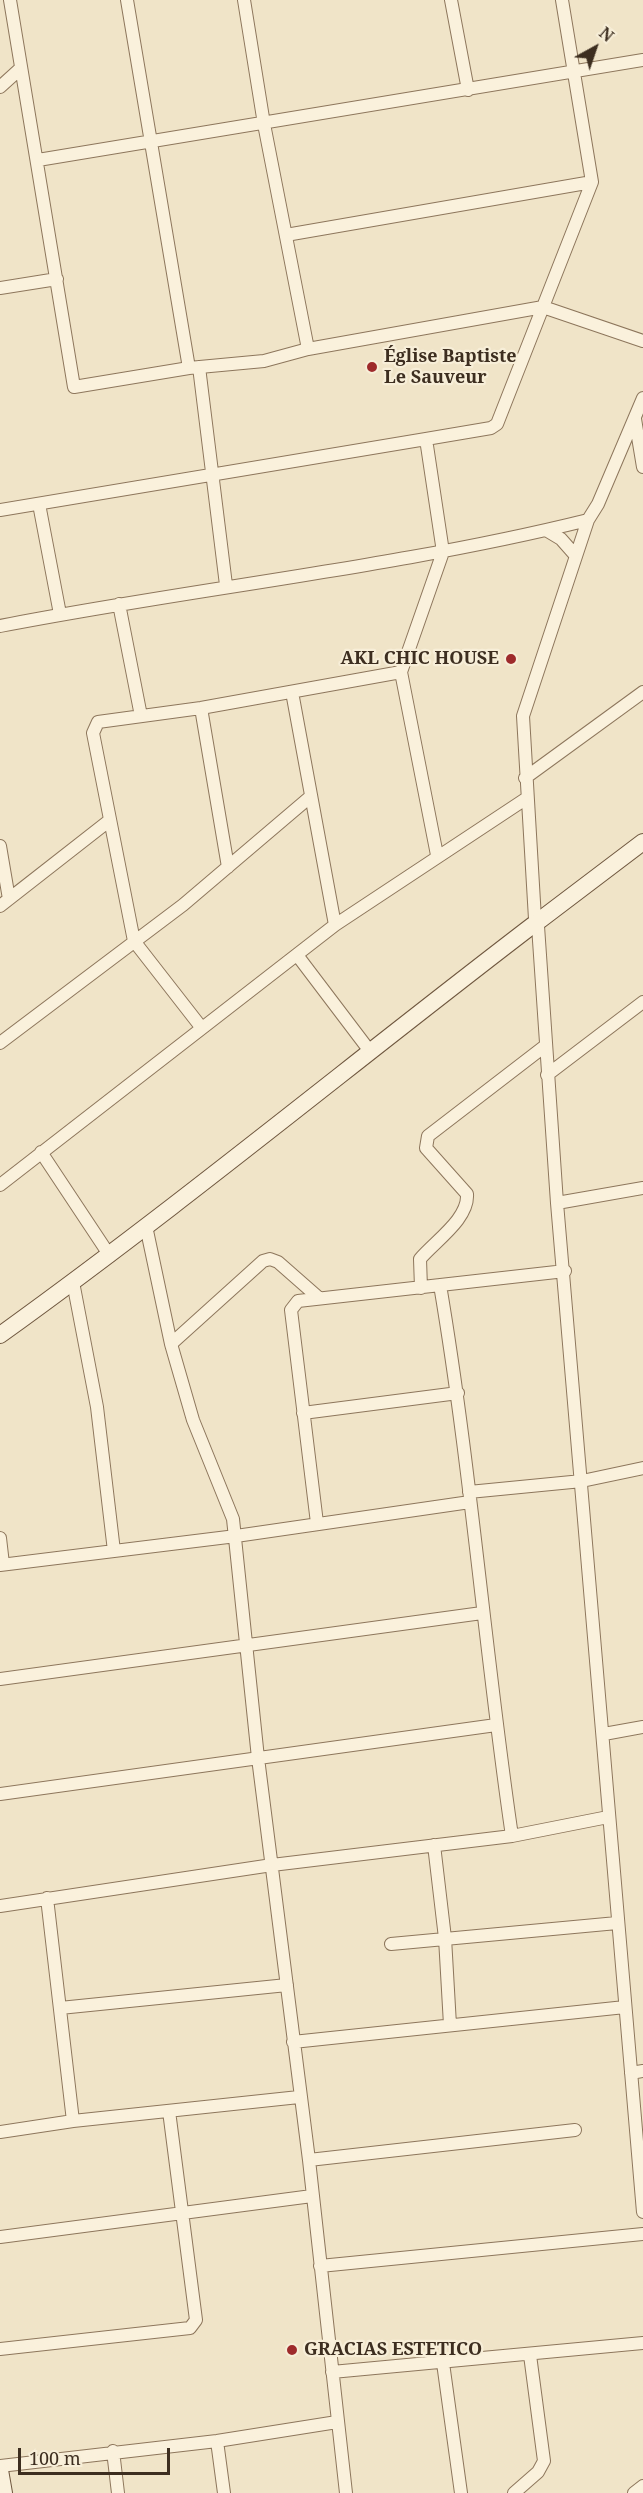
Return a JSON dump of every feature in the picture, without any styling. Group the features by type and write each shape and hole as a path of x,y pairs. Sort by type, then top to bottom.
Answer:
{"street":[{"path":"10,0 74,387 194,368 264,361 308,349 543,307 643,340"},
{"path":"127,0 213,474 226,585"},
{"path":"244,0 264,124 308,349"},
{"path":"451,0 468,90"},
{"path":"0,510 491,428 497,424 592,182 562,0"},
{"path":"38,160 643,60"},
{"path":"0,87 21,68"},
{"path":"286,235 592,182"},
{"path":"0,288 57,279"},
{"path":"643,398 598,504 588,520 525,708 525,778 547,1076 604,1734 617,1923 625,2007 637,2072 643,2212"},
{"path":"635,419 643,467"},
{"path":"426,439 443,552 400,672 437,855"},
{"path":"39,504 60,614"},
{"path":"0,626 226,585 443,552 588,520"},
{"path":"546,530 561,538 576,556"},
{"path":"119,604 141,716"},
{"path":"201,1027 134,941 93,733 94,726 98,722 201,708 400,672"},
{"path":"292,692 335,925"},
{"path":"525,778 643,692"},
{"path":"201,708 228,867"},
{"path":"0,1043 228,867 310,797"},
{"path":"0,1185 335,925 437,855 527,798"},
{"path":"5,902 110,820"},
{"path":"0,1335 110,1256 369,1050 643,842"},
{"path":"0,846 5,902"},
{"path":"297,955 369,1050"},
{"path":"547,1076 643,1002"},
{"path":"421,1288 420,1259 459,1216 467,1203 467,1194 426,1148 425,1142 428,1136 545,1046"},
{"path":"41,1152 110,1256"},
{"path":"558,1203 643,1188"},
{"path":"146,1226 171,1344 193,1420 233,1519 236,1536 258,1758 299,2097 309,2160 346,2493"},
{"path":"171,1344 263,1261 270,1259 278,1262 319,1299"},
{"path":"317,1523 291,1310 298,1300 565,1271"},
{"path":"73,1282 97,1407 114,1551"},
{"path":"440,1285 458,1393 482,1613 512,1836"},
{"path":"303,1413 458,1393"},
{"path":"0,1538 1,1564 236,1536 469,1497 582,1481 643,1468"},
{"path":"0,1679 482,1613"},
{"path":"0,1794 496,1725"},
{"path":"604,1734 643,1727"},
{"path":"0,1906 272,1865 512,1836 608,1817"},
{"path":"434,1845 445,1938 450,2025"},
{"path":"47,1898 73,2121"},
{"path":"391,1944 617,1923"},
{"path":"60,2008 287,1985"},
{"path":"293,2042 625,2007"},
{"path":"0,2132 73,2121 299,2097"},
{"path":"0,2349 190,2328 196,2320 180,2214 169,2111"},
{"path":"309,2160 575,2130"},
{"path":"0,2237 312,2196"},
{"path":"320,2266 643,2234"},
{"path":"332,2372 443,2364 643,2343"},
{"path":"514,2493 538,2472 544,2461 530,2355"},
{"path":"443,2364 461,2493"},
{"path":"4,2493 0,2468 113,2451 217,2441 337,2422"},
{"path":"217,2441 224,2493"},
{"path":"113,2451 118,2493"},
{"path":"634,2493 643,2486"}],"place":[{"name":"Église Baptiste Le Sauveur","path":"372,367"},
{"name":"AKL CHIC HOUSE","path":"511,659"},
{"name":"GRACIAS ESTETICO","path":"292,2350"}]}
